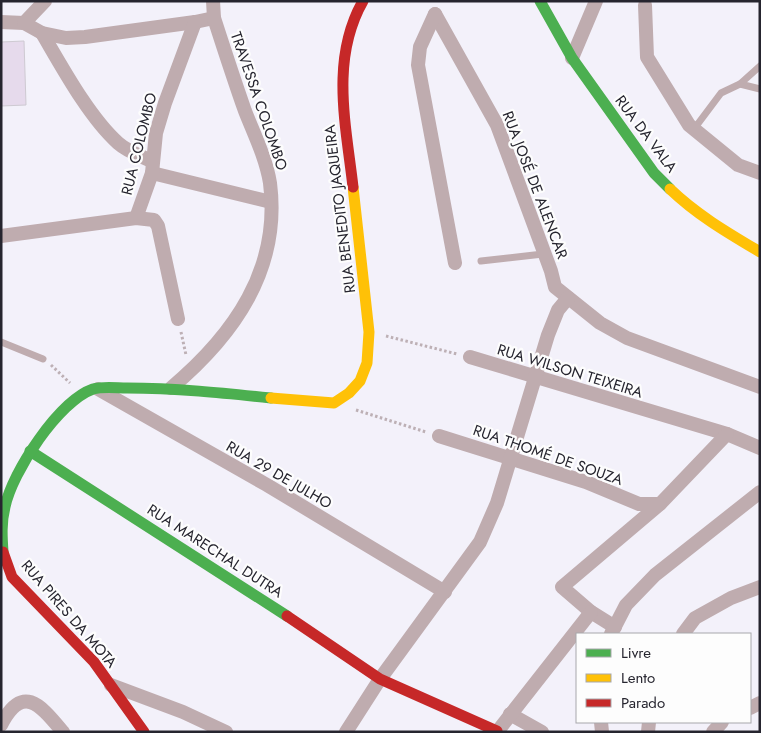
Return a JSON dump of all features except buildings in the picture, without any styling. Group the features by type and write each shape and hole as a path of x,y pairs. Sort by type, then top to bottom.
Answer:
{"street":[{"path":"24,23 45,1"},
{"name":"TRAVESSA COLOMBO","path":"171,388 190,373 232,326 255,288 266,258 270,230 271,202 264,160 214,18 213,1"},
{"name":"RUA BENEDITO JAQUEIRA","path":"334,403 349,393 360,380 366,363 369,332 342,93 343,60 350,32 363,1"},
{"name":"RUA DA VALA","path":"540,1 572,58 654,173 671,191 714,225 760,252"},
{"path":"572,58 596,1"},
{"path":"645,5 648,57 689,125 738,165 760,173"},
{"name":"RUA JOSÉ DE ALENCAR","path":"456,263 418,65 420,47 435,14 497,125 543,254 551,271 558,310"},
{"path":"1,22 24,23 42,33 66,38 85,37 214,18"},
{"name":"RUA COLOMBO","path":"136,218 152,167 156,133 165,103 196,22"},
{"path":"42,33 74,87 118,144 152,167 212,190 271,202"},
{"path":"1,236 136,218 154,220 158,226 178,319"},
{"path":"555,287 600,323 628,338 760,387"},
{"path":"346,732 380,679 480,542 496,503 548,334 558,310 568,298"},
{"name":"RUA WILSON TEIXEIRA","path":"470,358 727,434 760,448"},
{"path":"95,388 171,388 306,402 334,403"},
{"name":"RUA PIRES DA MOTA","path":"95,388 80,395 62,410 30,451 5,504 1,529 3,556 12,577 94,662 144,732"},
{"name":"RUA 29 DE JULHO","path":"95,388 267,485 445,592"},
{"path":"727,434 660,504 562,587 613,631 626,605 655,574 760,492"},
{"name":"RUA THOMÉ DE SOUZA","path":"439,436 586,482 639,504 660,504"},
{"name":"RUA MARECHAL DUTRA","path":"30,451 232,579 380,679 497,731"},
{"path":"684,633 696,618 731,598 760,587"},
{"path":"497,731 591,612"},
{"path":"110,685 183,712 226,732"},
{"path":"3,732 1,726 8,711 18,702 27,700 41,706 63,732"},
{"path":"510,714 542,732"}],"lane":[{"path":"694,130 721,93 740,84 760,66"},
{"path":"740,84 760,89"},
{"path":"481,260 543,254"},
{"path":"1,342 43,359"}],"path":[{"path":"178,319 190,373"},
{"path":"369,332 470,358"},
{"path":"43,359 58,369 80,395"},
{"path":"334,403 439,436"}],"traffic: fast":[{"path":"540,1 572,58 654,173 670,189"},
{"path":"3,552 2,530 4,513 9,492 17,475 27,457 52,422 80,396 93,389 110,387 181,390 271,398"},
{"path":"30,451 287,616"}],"traffic: slow":[{"path":"271,398 334,403 349,393 360,381 367,363 369,332 353,187"},
{"path":"670,189 702,215 760,252"}],"traffic: jam":[{"path":"353,187 344,116 343,69 353,23 363,1"},
{"path":"3,552 12,577 94,662 144,732"},
{"path":"287,616 380,679 497,731"}]}
